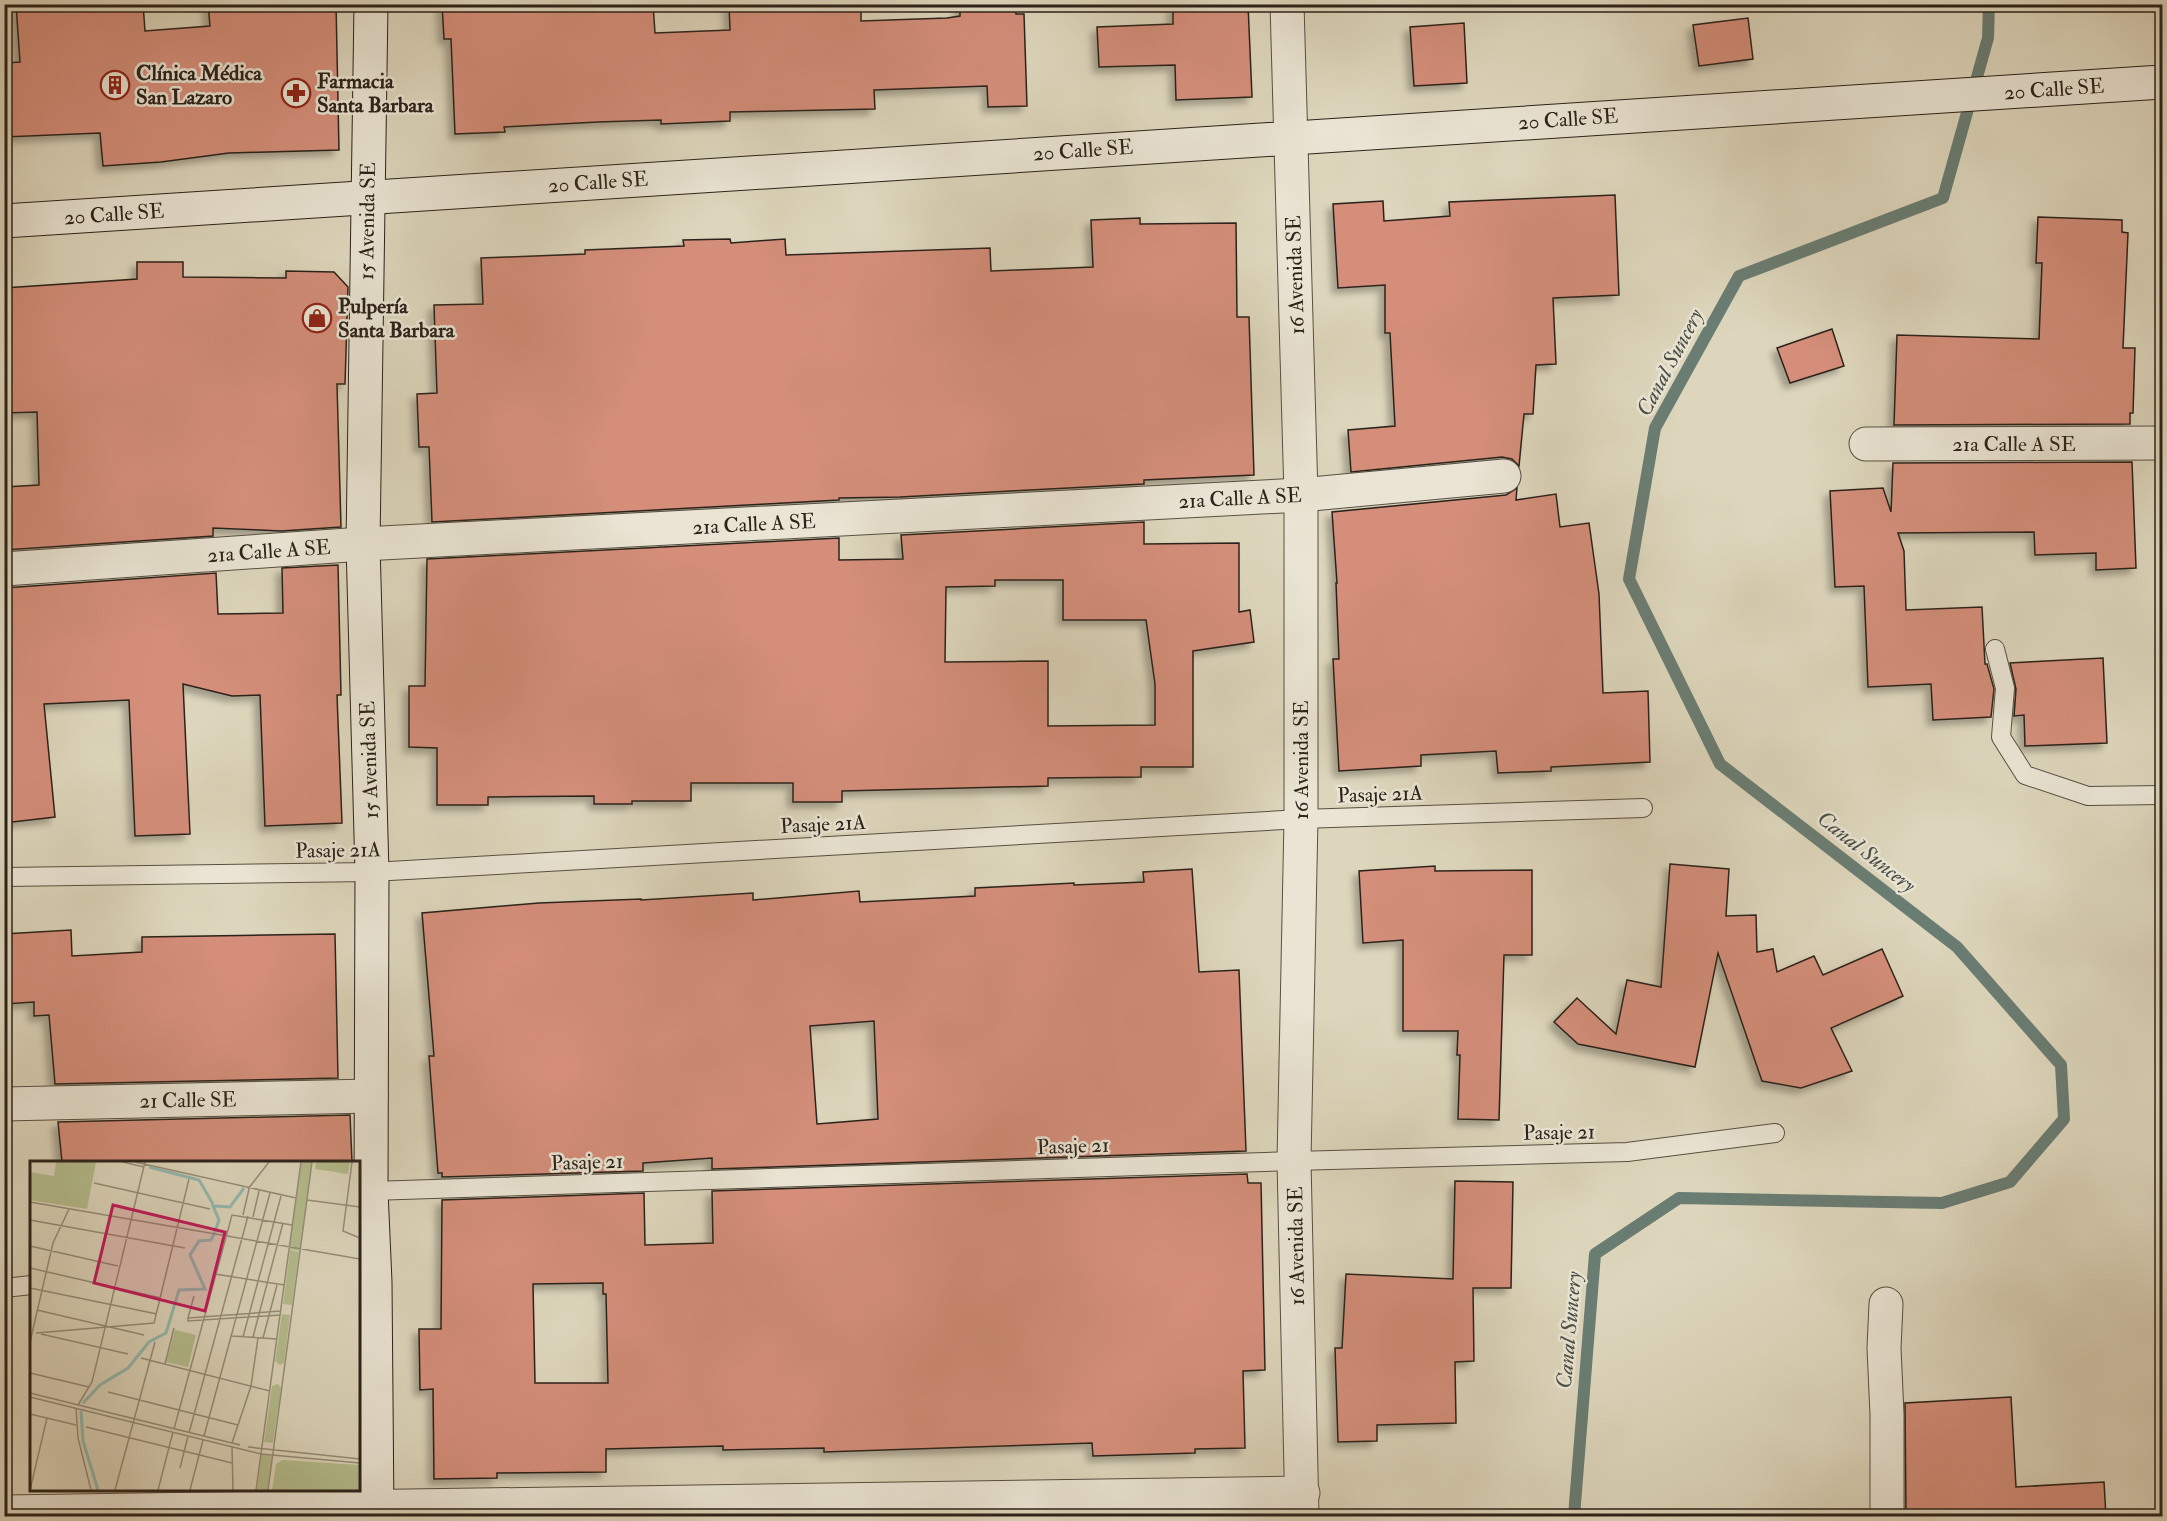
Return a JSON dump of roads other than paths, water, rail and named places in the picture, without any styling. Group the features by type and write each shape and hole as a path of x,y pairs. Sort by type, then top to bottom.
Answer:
{"street":[{"name":"15 Avenida SE","path":"371,4 363,544 372,872 371,1191 367,1282 377,1512"},
{"name":"16 Avenida SE","path":"1287,4 1301,495 1301,819 1294,1161 1302,1505"},
{"name":"20 Calle SE","path":"4,221 1762,106 2012,93 2163,82"},
{"name":"21a Calle A SE","path":"1866,444 2163,443"},
{"name":"21a Calle A SE","path":"4,569 363,544 1301,495 1504,476"},
{"name":"21 Calle SE","path":"4,1104 371,1096"},
{"path":"1886,1304 1884,1348 1887,1415 1887,1516"},
{"path":"4,1512 377,1512 1302,1505"}],"lane":[{"path":"1995,649 2005,687 2001,737 2025,775 2088,796 2163,795"},
{"name":"Pasaje 21A","path":"4,877 372,872 1301,819 1643,808"},
{"name":"Pasaje 21","path":"371,1191 1627,1152 1775,1133"},
{"path":"4,1288 30,1285"}],"waterway":[{"name":"Canal Suncery","path":"1574,1516 1595,1254 1679,1198 1942,1203 2010,1182 2064,1119 2061,1065 1957,947 1720,764 1629,579 1655,428 1739,276 1943,198 1988,38 1989,4"}],"place":[{"name":"Clínica Médica San Lazaro","path":"115,85"},
{"name":"Farmacia Santa Barbara","path":"296,93"},
{"name":"Pulpería Santa Barbara","path":"317,318"}]}
